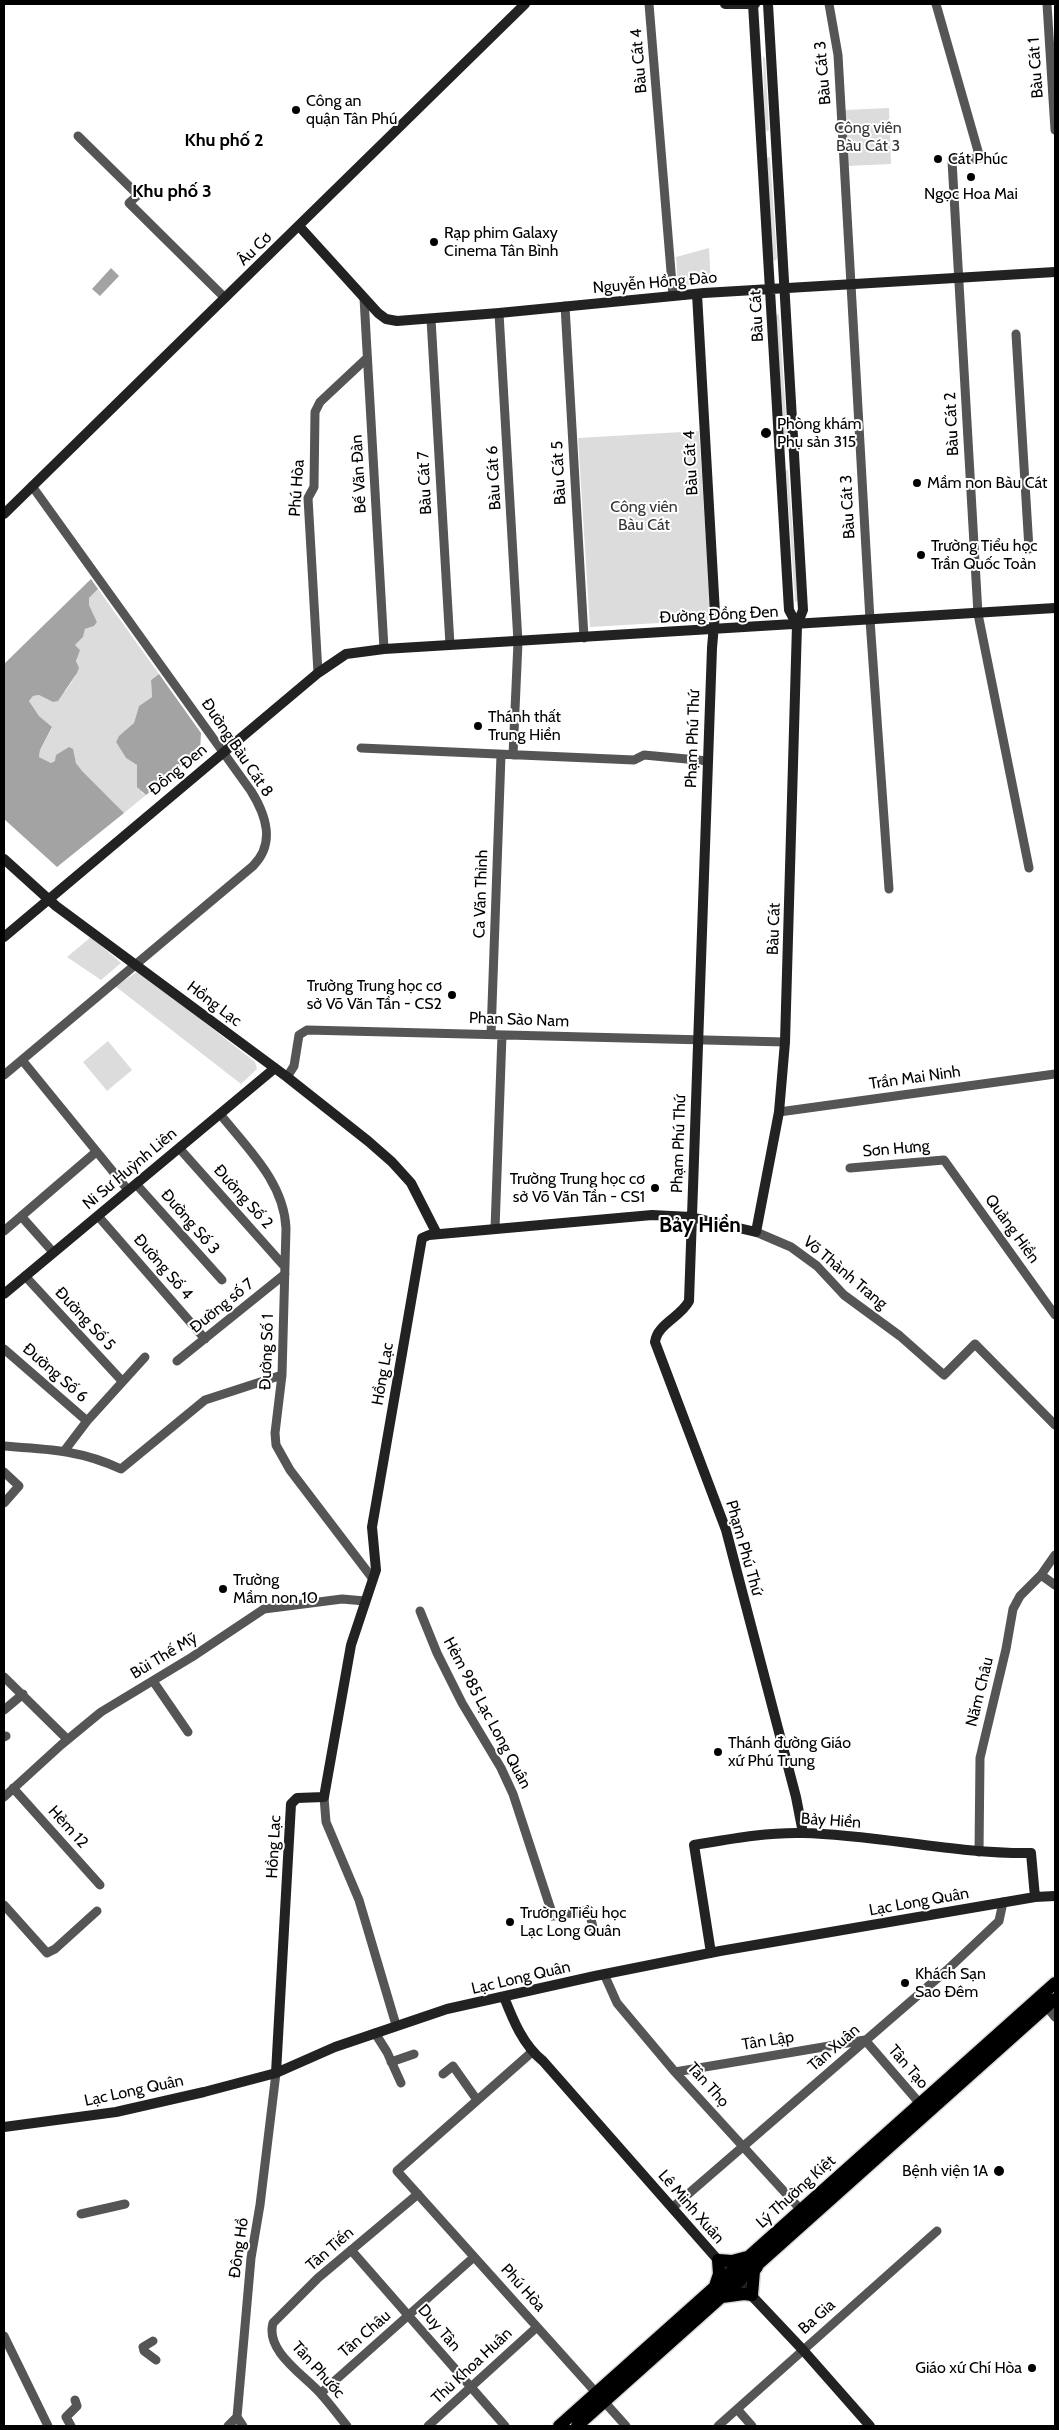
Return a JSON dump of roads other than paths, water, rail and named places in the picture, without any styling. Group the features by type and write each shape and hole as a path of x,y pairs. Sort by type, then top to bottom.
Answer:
{"main road":[{"name":"Lý Thường Kiệt","path":"559,2426 600,2398 924,2108 1055,1983"},
{"name":"Lý Thường Kiệt","path":"754,2260 801,2210 924,2108 1052,2008"},
{"path":"718,2260 754,2260 752,2296 718,2292 720,2274 718,2260"},
{"name":"Lý Thường Kiệt","path":"577,2426 600,2398"}],"street":[{"name":"Âu Cơ","path":"4,514 525,4"},
{"name":"Bàu Cát 4","path":"649,4 673,296"},
{"path":"724,4 754,4"},
{"name":"Bàu Cát","path":"754,4 789,610 797,625"},
{"name":"Bàu Cát","path":"756,1232 779,1112 785,1042 797,625 803,610 768,4"},
{"name":"Bàu Cát 3","path":"829,4 838,56 870,620 889,889"},
{"name":"Bàu Cát 2","path":"936,4 980,158 952,162 978,614 1029,868"},
{"name":"Bàu Cát 1","path":"1047,4 1055,130"},
{"path":"78,136 138,195 130,203 225,298"},
{"path":"762,146 776,146"},
{"name":"Nguyễn Hồng Đào","path":"299,226 364,298 386,319 397,321 770,288 1055,272"},
{"name":"Bàu Cát 4","path":"697,294 715,614 713,630"},
{"name":"Bế Văn Đàn","path":"364,298 384,650"},
{"name":"Bàu Cát 5","path":"565,306 584,638"},
{"name":"Bàu Cát 6","path":"499,313 518,642 513,755"},
{"name":"Bàu Cát 7","path":"431,319 450,646"},
{"path":"1016,334 1029,549"},
{"name":"Phú Hòa","path":"318,673 308,498 314,487 315,412 320,402 367,358"},
{"path":"780,459 794,458"},
{"name":"Đường Bàu Cát 8","path":"4,1075 253,866 266,848 267,831 260,808 224,752 32,486"},
{"name":"Đường Đồng Đen","path":"384,650 1055,608"},
{"name":"Phạm Phú Thứ","path":"713,630 689,1301 680,1313 658,1332 655,1344 726,1530 794,1788 803,1833"},
{"name":"Đồng Đen","path":"4,937 318,673 346,654 384,650"},
{"path":"361,748 634,760 644,755 708,761"},
{"name":"Ca Văn Thỉnh","path":"491,1034 501,754"},
{"name":"Hồng Lạc","path":"4,859 48,899 287,1077 368,1141 399,1169 418,1195 437,1234 425,1236 420,1242 372,1527 376,1565 351,1644 324,1797 297,1798 292,1804 276,2073"},
{"name":"Phan Sào Nam","path":"287,1077 294,1066 299,1034 307,1030 785,1042"},
{"path":"495,1229 502,1035"},
{"name":"Đường Số 3","path":"22,1060 96,1152 222,1280"},
{"name":"Ni Sư Huỳnh Liên","path":"4,1294 275,1068"},
{"name":"Trần Mai Ninh","path":"779,1112 1055,1074"},
{"name":"Đường Số 1","path":"220,1114 268,1174 279,1194 286,1223 282,1375 275,1433 278,1452 373,1579"},
{"name":"Đường Số 2","path":"179,1148 285,1270"},
{"path":"4,1231 96,1152"},
{"name":"Sơn Hưng","path":"850,1168 874,1168 944,1160"},
{"name":"Quảng Hiền","path":"944,1160 1055,1315"},
{"path":"21,1216 53,1252"},
{"name":"Đường Số 4","path":"98,1216 205,1338"},
{"name":"Võ Thành Trang","path":"437,1234 635,1216 691,1218 756,1232 791,1247 817,1266 844,1296 900,1336 944,1375 975,1344 1055,1425"},
{"name":"Đường số 7","path":"178,1361 285,1270"},
{"name":"Đường Số 5","path":"25,1276 122,1381"},
{"name":"Đường Số 6","path":"4,1349 87,1421"},
{"path":"65,1450 87,1421 145,1357"},
{"path":"5,1447 65,1450 93,1457 121,1469 205,1400 282,1375"},
{"path":"4,1472 19,1486 4,1503"},
{"name":"Năm Châu","path":"979,1852 980,1758 1006,1649 1013,1609 1020,1596 1041,1575 1055,1555"},
{"path":"1041,1575 1055,1585"},
{"name":"Bùi Thế Mỹ","path":"7,1790 101,1712 153,1681 264,1609 342,1599 365,1602"},
{"name":"Hẻm 985 Lạc Long Quân","path":"420,1612 437,1653 462,1703 497,1762 513,1794 553,1916 589,1910 594,1932"},
{"path":"4,1677 68,1740"},
{"path":"153,1681 188,1732"},
{"path":"4,1710 23,1694"},
{"name":"Hẻm 12","path":"7,1790 100,1886"},
{"path":"324,1797 326,1822 359,1900 396,2025"},
{"name":"Bảy Hiền","path":"711,1953 694,1845 747,1836 803,1833 979,1852 1031,1853 1035,1897"},
{"name":"Lạc Long Quân","path":"4,2127 116,2112 276,2073 335,2047 447,2009 604,1974 711,1953 1003,1902 1035,1897 1054,1898"},
{"name":"Tân Xuân","path":"672,2208 947,1970 998,1921 1003,1902"},
{"path":"4,1905 46,1953 55,1949 97,1912"},
{"name":"Tân Thọ","path":"604,1974 617,2003 675,2072 801,2210"},
{"name":"Lê Minh Xuân","path":"504,1997 517,2027 532,2052 543,2061 718,2260 803,2350 870,2426"},
{"path":"375,2033 401,2083"},
{"name":"Tân Lập","path":"675,2072 865,2040"},
{"name":"Tân Tạo","path":"865,2040 924,2108"},
{"path":"443,2074 452,2066 478,2100 532,2052"},
{"path":"391,2062 414,2054"},
{"name":"Đông Hồ","path":"237,2416 251,2258 260,2205 276,2073"},
{"name":"Phú Hòa","path":"478,2100 397,2170 626,2426"},
{"name":"Tân Tiến","path":"272,2332 273,2323 351,2250 418,2194"},
{"path":"81,2214 125,2204"},
{"name":"Ba Gia","path":"718,2426 937,2231"},
{"name":"Duy Tân","path":"351,2250 505,2426"},
{"name":"Tân Châu","path":"321,2393 474,2257"},
{"name":"Thủ Khoa Huân","path":"428,2426 472,2388 536,2327"},
{"name":"Tân Phước","path":"272,2332 282,2355 321,2393 347,2426"},
{"path":"4,2336 48,2426"},
{"path":"153,2341 143,2348 144,2351 156,2360"},
{"path":"71,2426 66,2417 77,2406 75,2400"},
{"path":"737,2409 752,2426"},
{"path":"228,2426 237,2416 244,2426"}],"place":[{"name":"Công an quận Tân Phú","path":"296,110"},
{"name":"Cát Phúc","path":"938,159"},
{"name":"Ngọc Hoa Mai","path":"971,177"},
{"name":"Rạp phim Galaxy Cinema Tân Bình","path":"434,242"},
{"name":"Phòng khám Phụ sản 315","path":"766,433"},
{"name":"Mầm non Bàu Cát","path":"917,483"},
{"name":"Trường Tiểu học Trần Quốc Toản","path":"921,555"},
{"name":"Thánh thất Trung Hiền","path":"478,726"},
{"name":"Trường Trung học cơ sở Võ Văn Tần - CS2","path":"452,995"},
{"name":"Trường Trung học cơ sở Võ Văn Tần - CS1","path":"655,1188"},
{"name":"Trường Mầm non 10","path":"223,1589"},
{"name":"Thánh đường Giáo xứ Phú Trung","path":"718,1752"},
{"name":"Trường Tiểu học Lạc Long Quân","path":"510,1922"},
{"name":"Khách Sạn Sao Đêm","path":"905,1983"},
{"name":"Bệnh viện 1A","path":"999,2171"},
{"name":"Giáo xứ Chí Hòa","path":"1032,2368"}],"district":[{"name":"Khu phố 2","path":"224,141"},
{"name":"Khu phố 3","path":"172,192"},
{"name":"Bảy Hiền","path":"700,1226"}],"park label":[{"name":"Công viên Bàu Cát 3","path":"868,137"},
{"name":"Công viên Bàu Cát","path":"644,516"}]}
